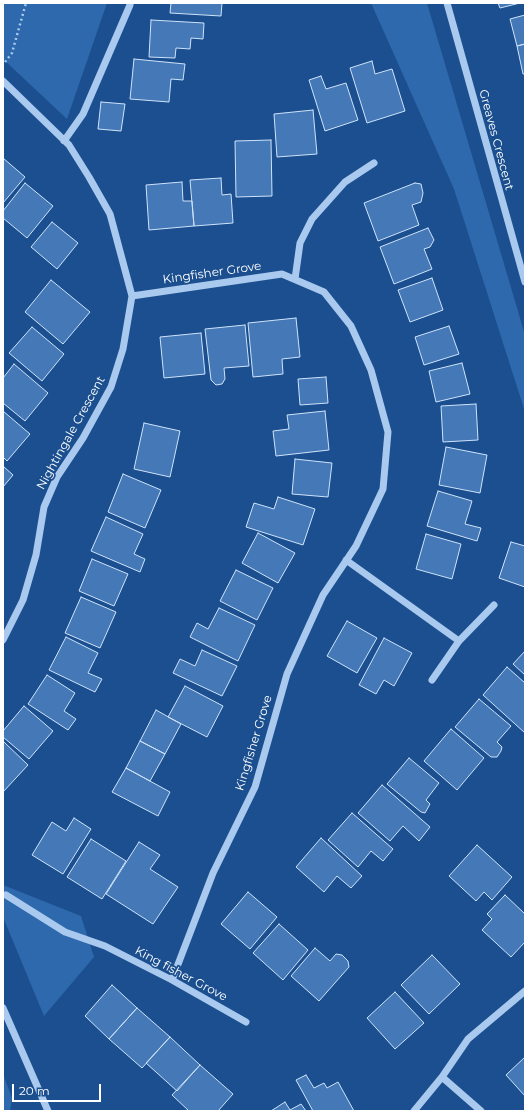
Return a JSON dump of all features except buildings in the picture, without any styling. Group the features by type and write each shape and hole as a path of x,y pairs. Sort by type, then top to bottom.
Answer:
{"street":[{"name":"Greaves Crescent","path":"447,3 525,282"},
{"path":"64,141 83,114 130,5"},
{"name":"Nightingale Crescent","path":"3,81 64,141 89,177 110,214 132,296 123,349 111,387 83,438 57,477 44,507 36,555 24,600 3,640"},
{"path":"295,279 300,243 312,219 345,182 374,163"},
{"name":"Kingfisher Grove","path":"132,296 282,274 324,292 352,326 371,370 388,432 382,489 356,546 323,595 286,674 255,787 213,873 172,980"},
{"path":"346,560 459,641"},
{"path":"432,680 459,641 494,605"},
{"name":"King fisher Grove","path":"6,894 65,932 105,946 172,980 246,1022"},
{"path":"414,1111 442,1077 468,1040 525,992"},
{"path":"3,1008 48,1111"},
{"path":"442,1077 480,1111"}],"path":[{"path":"3,65 12,53 26,3"}],"shaded area":[{"path":"3,3 107,3 67,119 3,59"},
{"path":"371,3 427,3 525,335 525,412 454,189"},
{"path":"3,885 81,916 94,957 44,1016 3,917"},
{"path":"3,1074 12,1098 10,1111 3,1111"}]}
